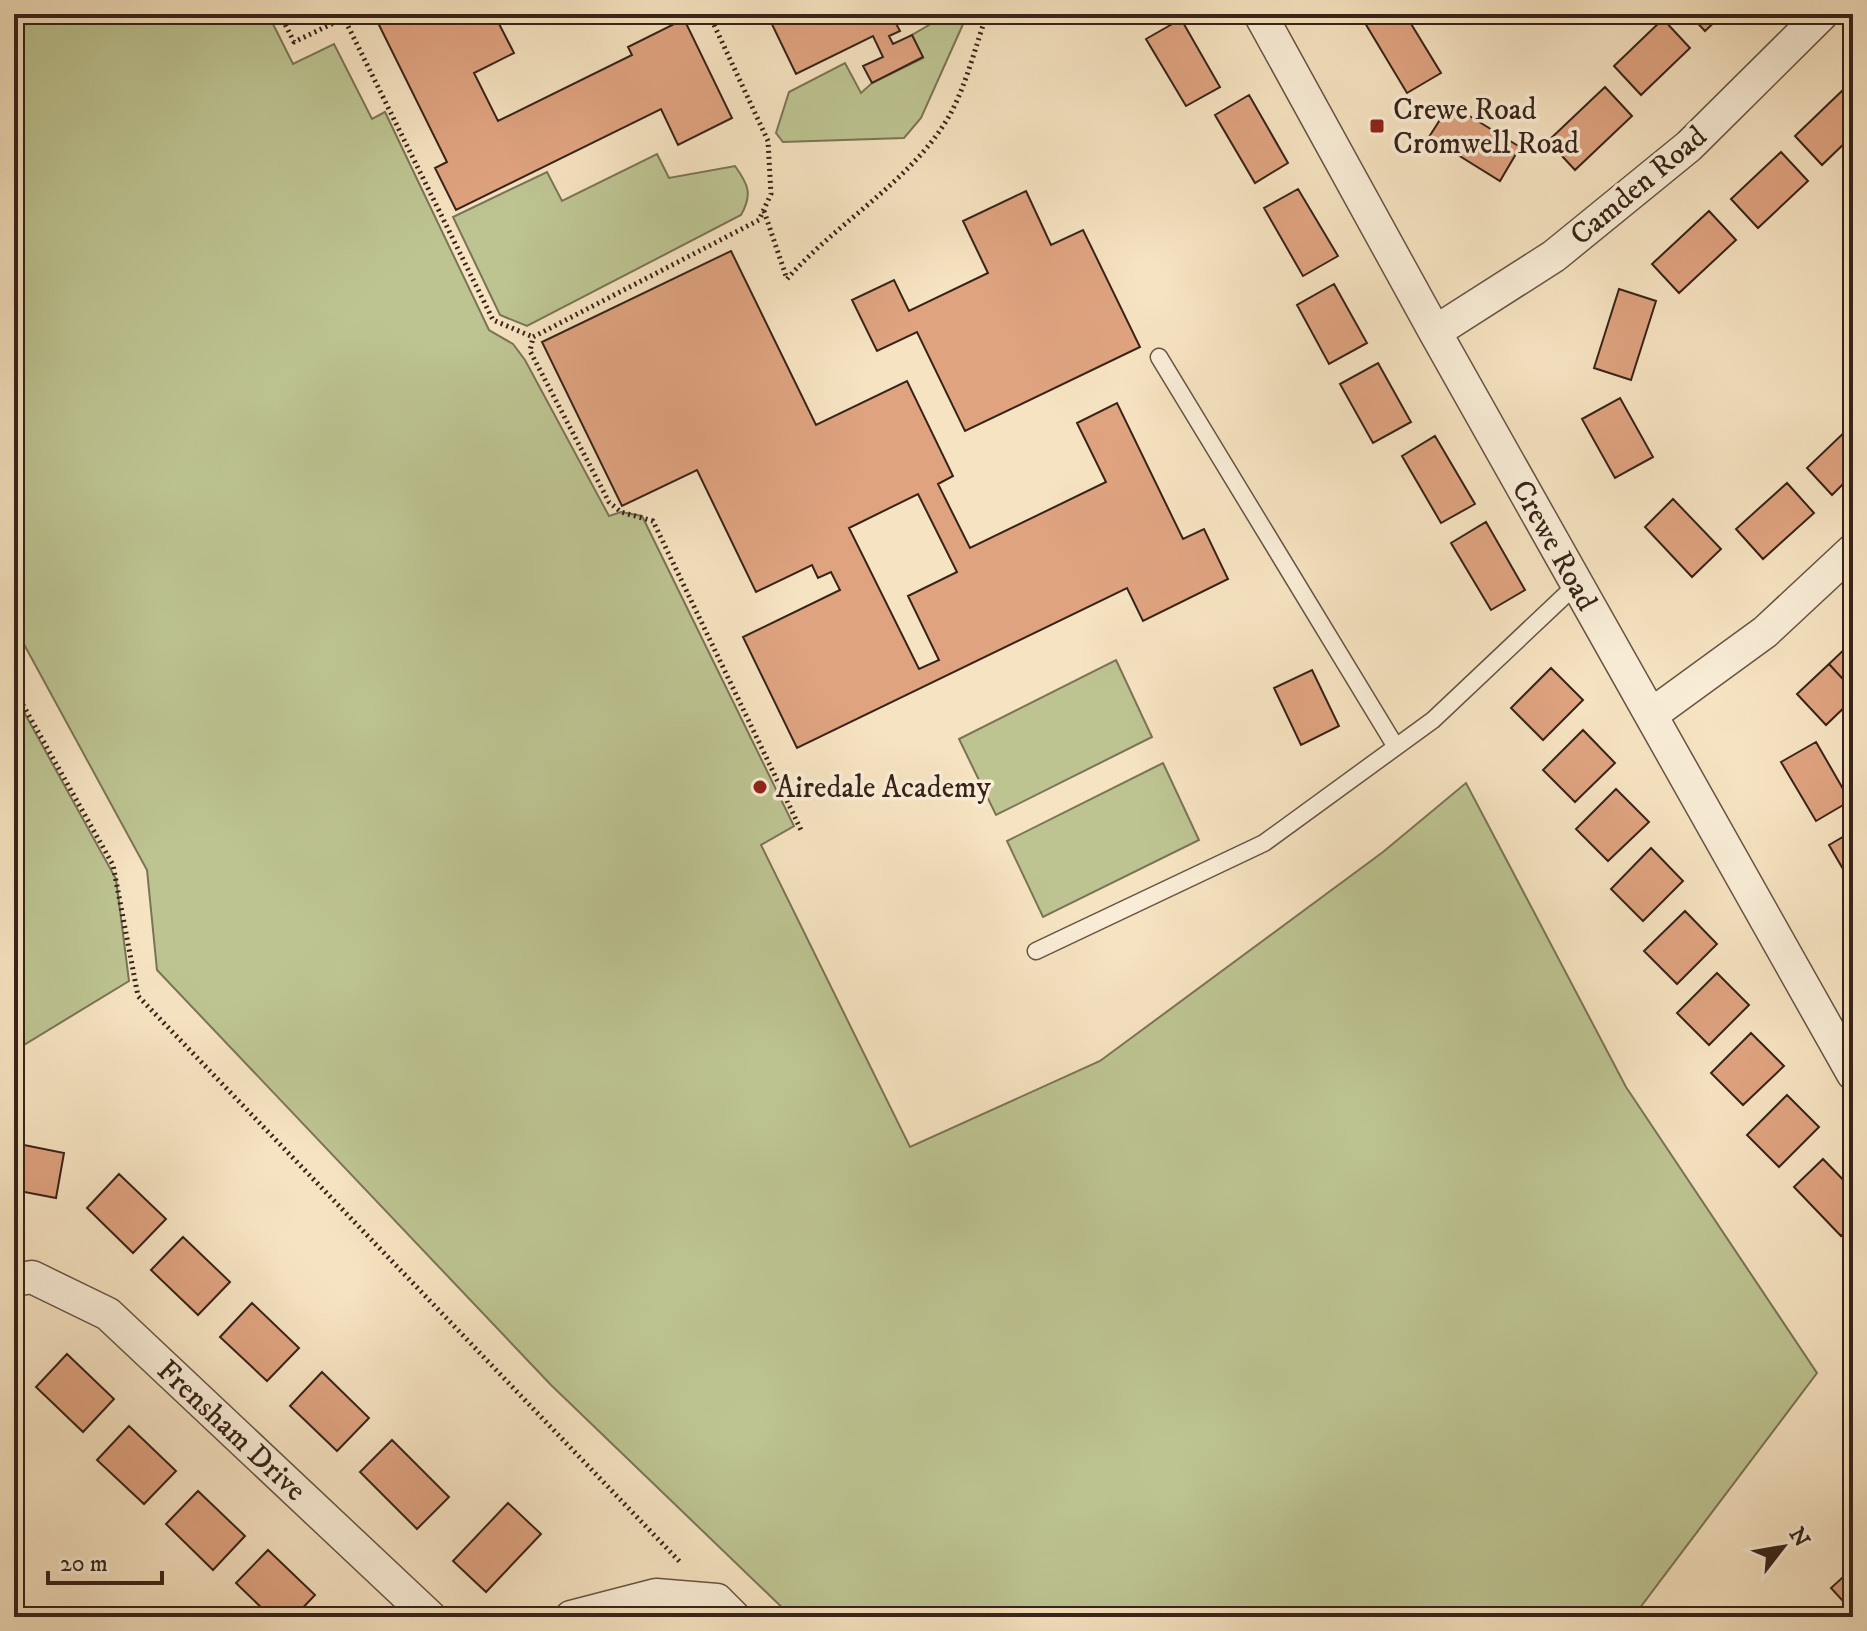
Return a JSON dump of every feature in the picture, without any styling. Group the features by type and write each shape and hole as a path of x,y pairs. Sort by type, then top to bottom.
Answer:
{"street":[{"name":"Crewe Road","path":"1260,14 1435,332 1853,1074"},
{"name":"Camden Road","path":"1435,332 1554,256 1689,146 1822,14"},
{"path":"1651,715 1765,632 1853,550"},
{"name":"Frensham Drive","path":"14,1280 32,1277 108,1314 430,1617"},
{"path":"571,1617 656,1595 726,1609"}],"lane":[{"path":"1159,357 1396,747"},
{"path":"1036,951 1264,843 1433,720 1577,584"}],"path":[{"path":"280,14 294,42 344,16 493,320 533,337"},
{"path":"533,337 759,220 771,194 768,141 709,14"},
{"path":"764,210 787,279 816,245 879,195 916,158 948,118 987,14"},
{"path":"533,337 530,351 609,502 621,512 653,521 801,830"},
{"path":"14,689 113,865 138,996 726,1609"}],"green space":[{"name":"Airedale Academy","path":"43,14 268,14 293,64 334,44 372,119 385,112 489,330 513,344 525,360 609,516 621,512 642,516 794,826 761,845 910,1147 1100,1061 1383,852 1466,783 1626,1087 1817,1373 1633,1617 792,1617 551,1385 157,970 147,870 14,626 14,31"},
{"path":"948,14 963,14 964,22 921,118 904,138 783,142 776,133 789,92 845,63 861,93 872,83 923,58 912,35"},
{"path":"657,154 669,178 735,166 748,195 741,215 527,326 500,315 453,217 547,172 562,201"},
{"path":"1116,660 1152,737 996,815 959,739"},
{"path":"14,694 116,879 129,981 14,1051"},
{"path":"1163,763 1199,840 1043,917 1007,841"}],"building":[{"path":"397,14 494,14 514,53 474,73 498,121 632,55 628,47 684,19 732,118 678,145 661,109 456,210 435,168 447,162 378,23"},
{"path":"767,14 891,14 900,31 889,36 893,44 912,35 923,57 872,83 863,66 883,57 873,36 796,74"},
{"path":"1379,14 1405,14 1441,73 1407,93 1365,23"},
{"path":"1689,14 1723,14 1705,31"},
{"path":"1181,19 1220,87 1186,106 1146,39"},
{"path":"1663,19 1690,48 1641,95 1614,66"},
{"path":"1605,87 1632,116 1575,170 1548,141"},
{"path":"1844,89 1853,98 1853,135 1822,165 1795,136"},
{"path":"1249,95 1288,163 1255,183 1215,115"},
{"path":"1450,104 1520,147 1500,181 1429,137"},
{"path":"1781,152 1808,181 1758,228 1731,199"},
{"path":"1298,189 1338,256 1303,276 1264,208"},
{"path":"1026,191 1051,245 1083,230 1140,347 965,431 917,332 877,351 852,300 894,280 909,311 988,273 963,221"},
{"path":"1709,211 1736,240 1679,293 1652,264"},
{"path":"731,251 816,425 907,381 953,476 938,484 970,548 1106,482 1077,423 1117,403 1183,539 1204,529 1228,579 1143,621 1127,588 797,748 743,637 840,590 831,572 818,578 812,565 756,592 697,470 622,506 542,342","holes":["918,494 957,572 908,596 939,660 919,669 849,528"]},
{"path":"1334,284 1367,343 1329,364 1297,305"},
{"path":"1619,289 1656,301 1631,380 1594,368"},
{"path":"1378,363 1411,422 1373,443 1340,384"},
{"path":"1620,398 1653,457 1615,478 1582,419"},
{"path":"1853,424 1853,474 1832,495 1807,468"},
{"path":"1435,436 1475,504 1441,523 1402,456"},
{"path":"1787,483 1814,513 1763,559 1736,529"},
{"path":"1673,499 1721,549 1692,577 1645,527"},
{"path":"1486,522 1525,590 1491,610 1451,543"},
{"path":"1853,641 1853,690 1829,664"},
{"path":"1829,664 1853,690 1853,699 1826,725 1797,694"},
{"path":"1551,668 1583,700 1543,740 1511,708"},
{"path":"1312,670 1339,726 1301,745 1274,688"},
{"path":"1583,730 1615,763 1575,802 1543,770"},
{"path":"1816,742 1850,801 1816,821 1781,762"},
{"path":"1616,789 1649,822 1608,861 1576,829"},
{"path":"1853,831 1853,886 1829,845"},
{"path":"1651,848 1683,881 1643,921 1611,889"},
{"path":"1685,911 1717,944 1677,984 1644,951"},
{"path":"1717,973 1749,1005 1709,1045 1677,1013"},
{"path":"1751,1033 1784,1066 1743,1105 1711,1073"},
{"path":"1787,1095 1819,1127 1779,1167 1747,1135"},
{"path":"14,1143 64,1153 56,1198 14,1190"},
{"path":"1823,1159 1853,1190 1853,1225 1841,1236 1794,1187"},
{"path":"119,1174 166,1219 133,1253 87,1208"},
{"path":"183,1237 230,1282 198,1315 151,1270"},
{"path":"252,1303 299,1348 267,1381 220,1337"},
{"path":"67,1354 114,1399 83,1432 36,1387"},
{"path":"322,1372 369,1418 337,1451 290,1406"},
{"path":"129,1426 176,1471 144,1504 97,1460"},
{"path":"392,1440 449,1497 417,1529 360,1472"},
{"path":"198,1491 245,1536 213,1570 166,1524"},
{"path":"508,1503 541,1534 486,1592 453,1561"},
{"path":"268,1550 315,1595 294,1617 271,1617 236,1583"},
{"path":"1853,1568 1853,1612 1831,1588"}],"place":[{"name":"Crewe Road Cromwell Road","path":"1377,126"},
{"name":"Airedale Academy","path":"760,787"}]}
